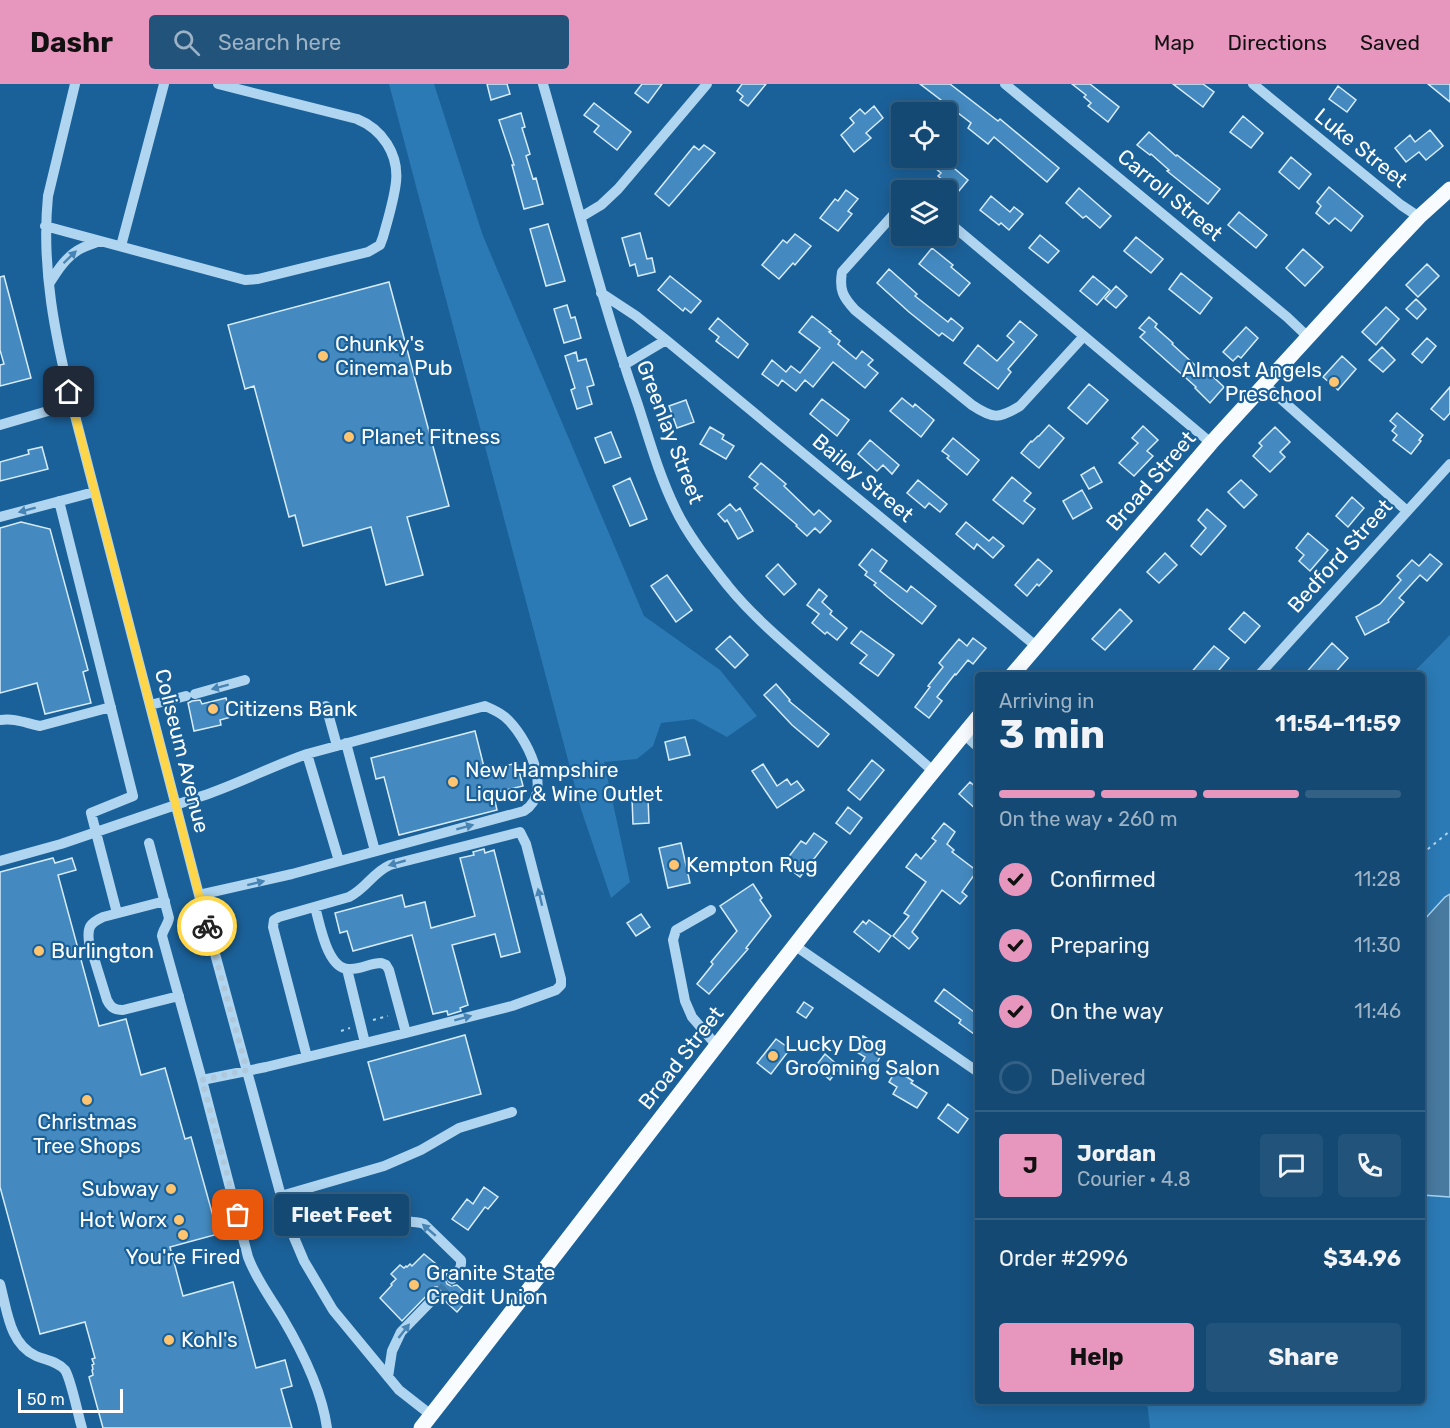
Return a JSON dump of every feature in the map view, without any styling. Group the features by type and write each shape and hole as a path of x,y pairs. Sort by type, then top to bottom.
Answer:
{"main road":[{"name":"Broad Street","path":"1014,672 1211,444 1419,217 1450,189"},
{"name":"Broad Street","path":"421,1428 794,945 975,721"}],"street":[{"name":"Coliseum Avenue","path":"75,84 48,196 45,226 49,284 59,349 72,404 199,895 281,1196 304,1262 342,1322 399,1390 431,1415"},
{"path":"121,246 164,84"},
{"path":"45,226 245,280 258,279 368,252 380,245 396,184 396,174 393,156 375,129 357,119 218,84"},
{"name":"Greenlay Street","path":"543,84 601,292 664,484 676,510 730,588 764,624 933,771"},
{"path":"581,217 601,205 618,189 707,84"},
{"name":"Carroll Street","path":"1005,84 1287,317 1308,337"},
{"name":"Luke Street","path":"1253,84 1401,205 1419,217"},
{"path":"891,217 842,272 840,286 846,300 855,310 986,415 999,416 1020,406 1084,336"},
{"path":"957,229 1211,444"},
{"path":"49,284 71,255 80,248 100,241"},
{"name":"Bailey Street","path":"601,292 666,340 1036,646"},
{"path":"624,365 666,340"},
{"path":"1265,385 1407,511"},
{"path":"0,425 72,404"},
{"name":"Bedford Street","path":"1262,672 1450,464"},
{"path":"0,517 94,492"},
{"path":"59,501 133,796 91,813 117,913"},
{"path":"150,705 245,680"},
{"path":"326,706 341,744 375,851"},
{"path":"0,861 61,844 225,788 307,754 485,706 506,717 523,738 537,775 537,792 530,807 514,814 339,861 199,895"},
{"path":"0,720 19,719 40,726 111,707"},
{"path":"964,734 975,744"},
{"path":"307,754 339,861"},
{"path":"202,1080 406,1033 512,1005 556,990 561,985 561,979 526,844 519,832 514,814"},
{"path":"307,1057 273,927 274,920 279,916 349,897 359,892 377,872 390,865 519,832"},
{"path":"149,843 169,918 169,923 162,936 252,1268 300,1348 312,1376 327,1428"},
{"path":"165,901 95,920 88,933 89,942 111,1007 123,1010 179,996"},
{"path":"315,907 330,956 339,966 347,969 376,963 386,965 406,1033"},
{"path":"711,910 676,930 673,940 685,1001 692,1017 717,1046"},
{"path":"794,945 975,1069"},
{"path":"347,969 365,1042"},
{"path":"281,1196 384,1166 421,1150 459,1128 512,1112"},
{"path":"389,1220 424,1224 461,1260 462,1266 452,1280"},
{"path":"0,1284 12,1330 19,1344 34,1355 61,1366 67,1374 82,1428"},
{"path":"388,1377 392,1351 401,1332 438,1294"}],"path":[{"path":"1425,852 1450,831"},
{"path":"371,1021 392,1015"},
{"path":"341,1031 354,1027"}],"shaded area":[{"path":"389,84 434,84 483,236 644,616 720,670 757,716 727,737 694,719 661,723 653,746 637,759 604,762 630,882 611,898 581,809"},
{"path":"1450,635 1450,894 1425,919 1425,672 1414,672"},
{"path":"1450,894 1450,1197 1425,1195 1425,919"},
{"path":"1425,1195 1450,1197 1450,1428 1150,1428 1147,1404 1425,1404"}],"building":[{"path":"487,84 507,84 510,94 491,100"},
{"path":"642,84 662,84 648,103 635,93"},
{"path":"742,84 766,84 748,106 740,100 743,96 737,91"},
{"path":"920,84 950,84 998,121 1000,119 1059,168 1047,182 994,137 988,144 968,128 971,123 957,112 957,102 944,102"},
{"path":"1072,84 1090,84 1119,107 1108,122 1088,106 1091,103 1084,97 1086,95"},
{"path":"1173,84 1203,84 1214,92 1203,107"},
{"path":"1428,84 1450,84 1450,102"},
{"path":"1338,86 1356,100 1347,112 1329,99"},
{"path":"594,103 631,132 617,150 594,132 599,126 584,115"},
{"path":"874,106 883,118 866,133 871,138 854,152 841,135 854,123 850,118 860,109 865,114"},
{"path":"521,113 525,127 522,128 530,154 526,156 533,179 536,178 543,204 524,209 512,165 514,165 499,120"},
{"path":"1243,116 1263,133 1251,148 1230,132"},
{"path":"1430,130 1443,146 1426,160 1419,152 1406,162 1395,148 1410,135 1415,142"},
{"path":"1149,132 1176,156 1220,189 1208,204 1167,171 1169,170 1151,154 1137,145"},
{"path":"704,145 715,153 669,206 655,194 694,146 699,150"},
{"path":"1291,157 1311,174 1299,189 1279,172"},
{"path":"935,168 954,168 968,180 958,192 957,180 943,180 938,176 941,173"},
{"path":"1329,187 1363,216 1351,231 1335,218 1329,224 1316,213 1321,206 1317,202"},
{"path":"1079,188 1111,216 1100,228 1086,216 1083,218 1066,203"},
{"path":"846,190 858,199 848,211 852,214 838,231 820,218 835,199 838,201"},
{"path":"991,196 1010,212 1014,207 1023,214 1009,230 980,210"},
{"path":"1239,212 1267,235 1256,248 1228,225"},
{"path":"548,224 565,281 546,286 530,229"},
{"path":"640,233 647,259 652,258 655,272 638,276 635,264 630,266 622,238"},
{"path":"795,234 811,246 779,279 762,265 783,240 787,243"},
{"path":"1040,235 1059,251 1048,263 1029,248"},
{"path":"1136,237 1163,259 1151,273 1124,251"},
{"path":"932,248 970,283 959,296 919,264"},
{"path":"1303,249 1323,267 1305,286 1286,268"},
{"path":"1427,264 1439,276 1418,297 1406,285"},
{"path":"889,269 917,294 915,296 948,322 951,318 963,328 953,341 942,333 939,336 877,283"},
{"path":"1181,273 1212,298 1200,314 1169,289"},
{"path":"4,276 31,378 0,386 0,365 4,364 0,350 0,277"},
{"path":"670,276 701,301 691,313 685,308 683,311 658,290"},
{"path":"1093,276 1110,290 1097,305 1080,291"},
{"path":"389,282 449,506 407,517 423,575 386,585 371,527 303,546 295,515 289,517 254,386 245,389 228,325"},
{"path":"1116,286 1127,296 1116,308 1105,299"},
{"path":"1416,299 1426,309 1417,319 1406,309"},
{"path":"567,305 571,318 575,317 581,338 564,343 554,309"},
{"path":"1386,307 1399,319 1376,345 1362,332"},
{"path":"812,316 831,331 829,332 840,341 838,344 856,359 862,351 873,360 868,365 878,373 865,388 833,362 813,387 805,380 796,391 782,380 778,386 762,374 772,360 786,372 791,366 800,373 820,348 799,332"},
{"path":"1149,317 1157,324 1155,327 1172,344 1207,376 1209,373 1224,387 1210,403 1196,387 1140,337 1145,332 1139,328"},
{"path":"718,318 748,344 738,358 716,341 719,337 709,329"},
{"path":"1020,321 1037,335 1008,369 1011,372 998,389 964,363 978,345 997,361 1014,342 1007,336"},
{"path":"1246,327 1258,338 1241,358 1238,356 1233,361 1223,352"},
{"path":"1427,338 1436,346 1422,363 1412,354"},
{"path":"1382,347 1395,360 1383,372 1369,360"},
{"path":"576,352 578,361 586,359 594,385 587,387 592,404 577,409 571,390 575,388 565,356"},
{"path":"1342,356 1356,369 1338,390 1323,377"},
{"path":"1089,384 1108,400 1087,424 1068,408"},
{"path":"1450,387 1450,413 1444,420 1431,409"},
{"path":"902,398 913,407 915,404 934,420 921,437 890,411"},
{"path":"822,399 849,420 837,436 810,414"},
{"path":"686,400 694,422 677,428 669,406"},
{"path":"1397,413 1423,435 1411,454 1393,440 1397,435 1392,431 1396,426 1390,421"},
{"path":"1049,425 1064,438 1039,468 1021,453"},
{"path":"1143,426 1158,440 1147,451 1153,456 1134,476 1119,463 1138,443 1132,438"},
{"path":"710,427 724,435 722,439 734,446 726,459 700,444"},
{"path":"1275,427 1290,442 1280,452 1285,457 1270,472 1253,456 1262,446 1259,443"},
{"path":"611,432 621,457 605,463 595,438"},
{"path":"953,438 979,460 967,475 942,451"},
{"path":"870,440 899,465 892,474 883,465 877,471 858,454"},
{"path":"42,447 48,469 0,481 0,462 29,454 28,450"},
{"path":"761,463 786,484 784,486 814,515 819,510 831,521 820,533 815,528 807,536 754,488 758,484 749,477"},
{"path":"1094,467 1102,482 1089,489 1081,475"},
{"path":"1012,477 1031,493 1024,501 1035,509 1023,524 993,500"},
{"path":"630,478 647,519 630,526 613,486"},
{"path":"918,480 947,504 940,512 929,503 925,508 907,493"},
{"path":"1241,480 1257,495 1244,508 1228,492"},
{"path":"1082,490 1092,508 1073,519 1063,501"},
{"path":"1352,497 1364,508 1348,527 1336,516"},
{"path":"730,504 736,511 740,508 753,531 738,539 727,520 725,522 718,514"},
{"path":"1207,509 1226,526 1201,555 1191,546 1206,528 1198,520"},
{"path":"21,522 50,529 88,670 83,672 91,703 45,714 37,683 0,693 0,528"},
{"path":"966,522 989,541 993,537 1004,546 993,558 977,544 974,549 956,534"},
{"path":"1308,533 1328,550 1310,571 1299,561 1304,555 1296,548"},
{"path":"872,549 887,561 880,571 907,592 911,586 936,606 922,624 865,575 867,572 859,565"},
{"path":"1165,553 1177,565 1159,583 1147,572"},
{"path":"1430,554 1442,564 1427,581 1420,575 1399,598 1404,602 1388,620 1389,622 1365,635 1356,617 1380,604 1401,580 1397,576 1412,560 1419,566"},
{"path":"1038,559 1052,571 1027,596 1015,585"},
{"path":"778,564 796,584 784,595 766,576"},
{"path":"667,575 692,610 676,622 651,586"},
{"path":"819,589 827,596 822,602 832,611 830,614 847,628 837,640 812,623 819,614 807,605"},
{"path":"1120,609 1132,621 1105,650 1092,639"},
{"path":"1244,612 1260,626 1245,643 1229,629"},
{"path":"861,631 894,655 878,676 860,663 867,655 851,643"},
{"path":"730,636 748,655 735,668 716,649"},
{"path":"973,638 986,648 973,664 968,660 955,674 937,697 942,701 929,718 915,707 943,667 939,663 959,639 967,646"},
{"path":"1332,643 1348,658 1336,672 1307,672"},
{"path":"1214,646 1229,658 1217,672 1192,672"},
{"path":"776,684 789,701 829,734 818,747 792,725 764,695"},
{"name":"Citizens Bank","path":"226,698 231,717 220,720 221,725 194,731 188,703 200,700 202,704"},
{"name":"New Hampshire Liquor & Wine Outlet","path":"475,731 485,771 517,763 523,786 493,793 497,810 399,835 384,777 376,779 371,758"},
{"path":"685,737 690,755 669,760 665,742"},
{"path":"872,760 884,770 860,800 848,790"},
{"path":"763,764 777,786 787,779 791,785 797,781 804,790 777,808 752,771"},
{"path":"970,782 975,786 975,808 959,794"},
{"path":"632,798 648,798 649,823 633,824"},
{"path":"848,807 862,818 850,834 836,823"},
{"path":"944,823 955,832 947,844 954,850 952,852 975,869 975,874 962,892 967,896 960,904 942,890 912,932 918,938 909,949 893,936 909,916 904,913 926,882 906,867 916,854 921,859 936,841 932,838"},
{"path":"814,833 827,842 800,877 783,864 801,841 806,844"},
{"name":"Kempton Rug","path":"681,843 690,883 668,888 659,848"},
{"path":"484,849 485,853 494,850 520,952 501,957 495,934 452,945 468,1005 460,1008 461,1011 448,1015 447,1011 433,1014 412,935 353,951 347,931 340,933 335,913 402,895 405,907 425,902 431,928 475,916 460,858 474,855 473,852"},
{"path":"53,858 55,863 72,858 76,870 58,875 99,1026 126,1019 141,1075 165,1068 185,1139 191,1137 218,1234 170,1247 183,1296 233,1282 256,1368 285,1360 292,1386 281,1389 292,1428 103,1428 89,1377 93,1375 92,1359 95,1358 85,1322 40,1334 0,1187 0,872"},
{"path":"753,884 771,916 746,948 748,949 709,994 697,984 713,964 711,962 737,931 720,906"},
{"path":"641,914 650,927 636,936 627,923"},
{"path":"869,920 891,936 879,952 854,932 863,921 866,924"},
{"path":"944,989 975,1013 974,1034 959,1023 961,1020 935,1001"},
{"path":"804,1002 813,1008 806,1018 797,1012"},
{"path":"465,1035 481,1094 384,1120 368,1062"},
{"path":"863,1036 882,1047 879,1053 881,1055 871,1074 859,1068 865,1057 855,1051"},
{"name":"Lucky Dog Grooming Salon","path":"776,1039 790,1049 771,1074 757,1063"},
{"path":"825,1054 840,1067 830,1080 815,1067"},
{"path":"896,1070 927,1093 917,1108 893,1094 897,1087 889,1082"},
{"path":"948,1104 968,1119 958,1133 938,1118"},
{"path":"484,1187 498,1197 488,1209 485,1207 468,1230 452,1219 467,1199 473,1204"},
{"path":"424,1254 447,1273 445,1278 447,1284 457,1285 470,1297 457,1312 443,1299 444,1289 435,1287 402,1321 380,1298 396,1279 391,1274 400,1265 404,1268 410,1264 412,1266"}],"tunnel":[{"path":"438,1294 452,1279"}],"way so far":[{"path":"207,926 247,1070 202,1080 238,1215"}],"place":[{"name":"Chunky's Cinema Pub","path":"323,356"},
{"name":"Almost Angels Preschool","path":"1334,382"},
{"name":"Planet Fitness","path":"349,437"},
{"name":"Citizens Bank","path":"213,709"},
{"name":"New Hampshire Liquor & Wine Outlet","path":"453,782"},
{"name":"Kempton Rug","path":"674,865"},
{"name":"Burlington","path":"39,951"},
{"name":"Lucky Dog Grooming Salon","path":"773,1056"},
{"name":"Christmas Tree Shops","path":"87,1100"},
{"name":"Subway","path":"171,1189"},
{"name":"Fleet Feet","path":"238,1215"},
{"name":"Hot Worx","path":"179,1220"},
{"name":"You're Fired","path":"183,1235"},
{"name":"Granite State Credit Union","path":"414,1285"},
{"name":"Kohl's","path":"169,1340"}],"route":[{"path":"69,392 207,926"}]}
